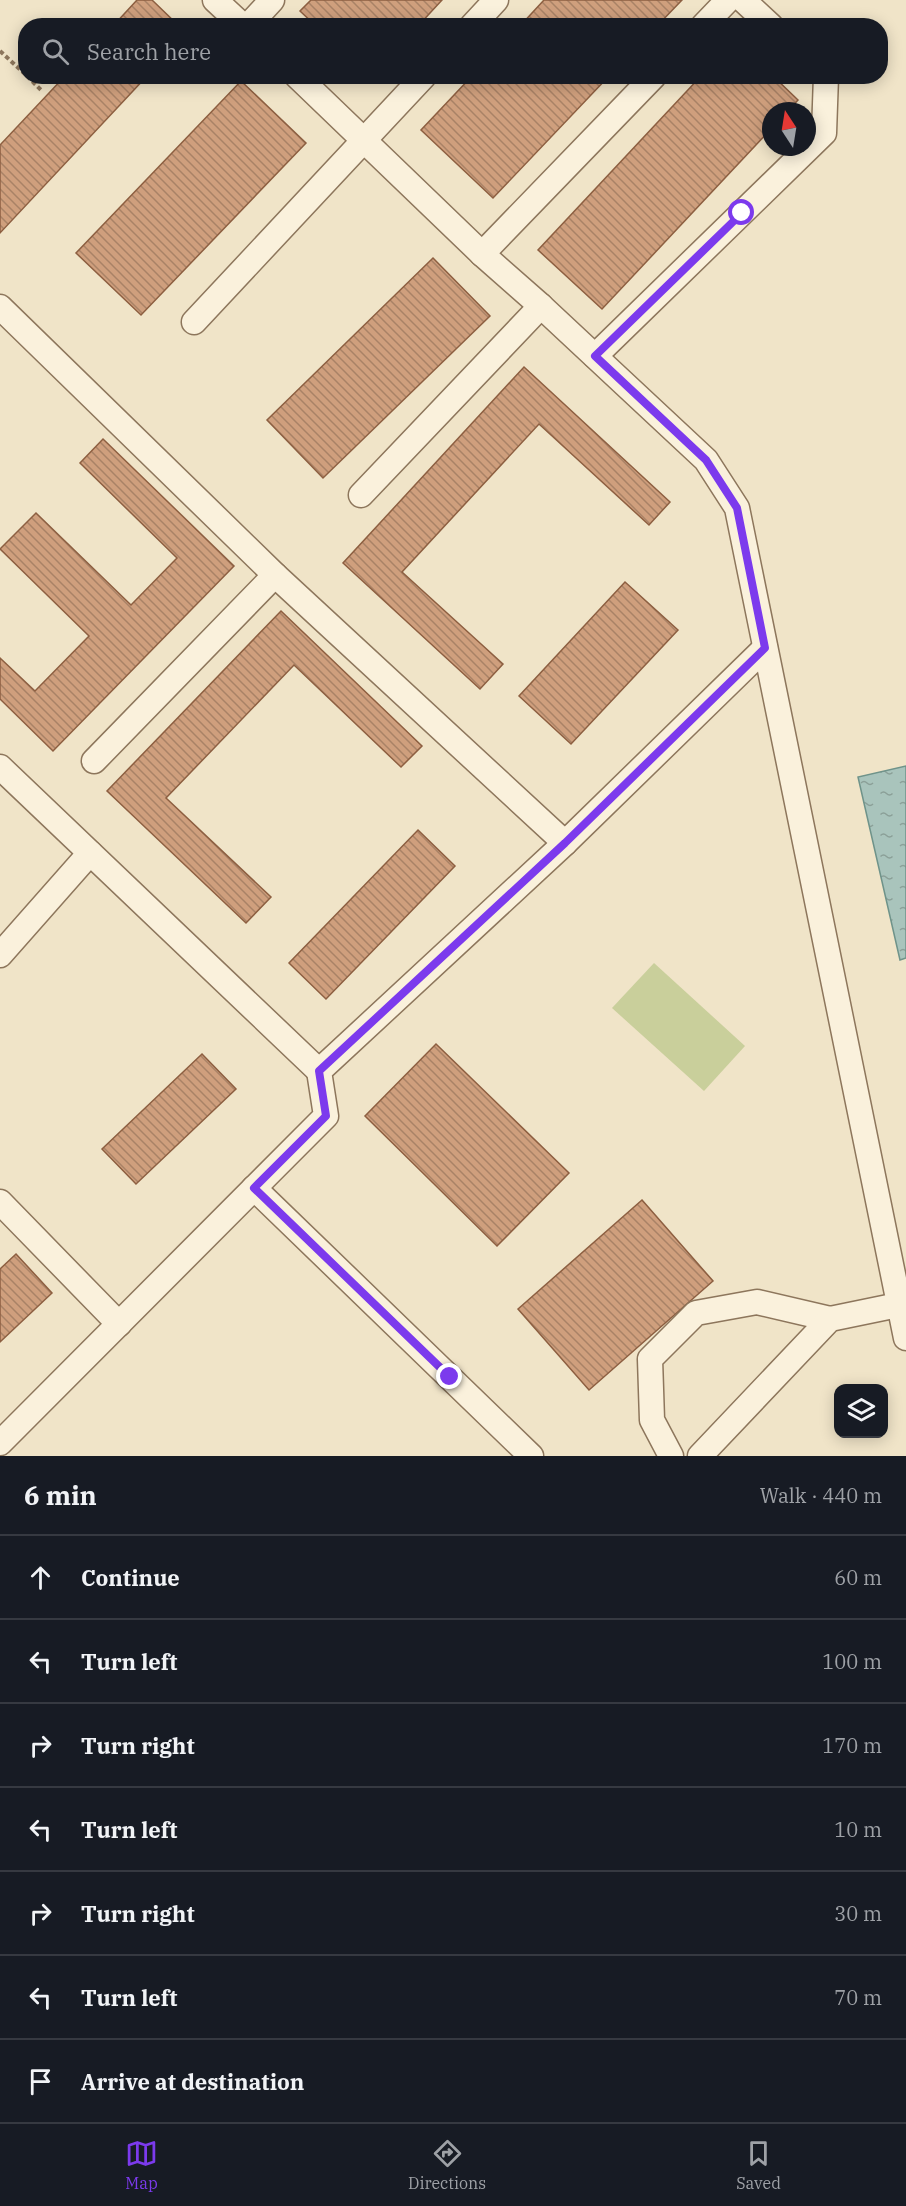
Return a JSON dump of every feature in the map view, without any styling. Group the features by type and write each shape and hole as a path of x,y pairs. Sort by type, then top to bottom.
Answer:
{"street":[{"path":"215,0 234,18"},
{"path":"255,18 272,0"},
{"path":"479,18 496,0"},
{"path":"711,18 728,0"},
{"path":"743,0 762,18"},
{"path":"305,84 482,254 706,460 737,508 906,1338"},
{"path":"194,322 416,84"},
{"path":"482,254 646,84"},
{"path":"595,356 824,133 826,84"},
{"path":"361,495 541,306"},
{"path":"0,307 276,575 565,843"},
{"path":"94,760 276,575"},
{"path":"319,1071 565,843 765,648"},
{"path":"0,767 319,1071 326,1116 0,1443"},
{"path":"0,955 90,852"},
{"path":"254,1188 531,1456"},
{"path":"0,1202 119,1323"},
{"path":"671,1456 652,1420 650,1359 696,1313 757,1302 830,1319 898,1305"},
{"path":"700,1456 830,1319"}],"path":[{"path":"0,51 18,68"},
{"path":"35,84 41,90"}],"green space":[{"path":"654,963 745,1046 704,1091 612,1008"}],"water":[{"path":"906,766 906,958 900,960 858,777"}],"building":[{"path":"137,0 152,0 171,18 120,18"},
{"path":"311,0 442,0 425,18 307,18 300,11"},
{"path":"544,0 682,0 665,18 527,18"},
{"path":"57,84 140,84 0,233 0,145"},
{"path":"238,84 244,84 306,143 141,315 76,253"},
{"path":"464,84 601,84 493,198 421,130"},
{"path":"694,84 781,84 798,100 796,102 762,102 762,139 602,309 538,250"},
{"path":"433,258 490,316 323,478 267,420"},
{"path":"524,367 670,502 649,525 539,424 402,572 503,664 480,689 343,563"},
{"path":"103,439 234,566 53,751 0,699 0,658 35,691 89,636 0,549 36,513 131,605 177,558 80,463"},
{"path":"625,582 678,630 571,744 519,696"},
{"path":"281,611 422,746 401,767 294,665 166,798 271,897 246,923 107,791"},
{"path":"418,830 455,866 326,999 289,963"},
{"path":"436,1044 569,1173 497,1246 365,1116"},
{"path":"202,1054 236,1089 136,1184 102,1149"},
{"path":"642,1200 713,1281 589,1390 518,1309"},
{"path":"16,1254 52,1293 0,1342 0,1269"}],"route":[{"path":"450,1377 254,1188 326,1116 319,1071 565,843 765,648 737,508 706,460 595,356 742,213"}]}
